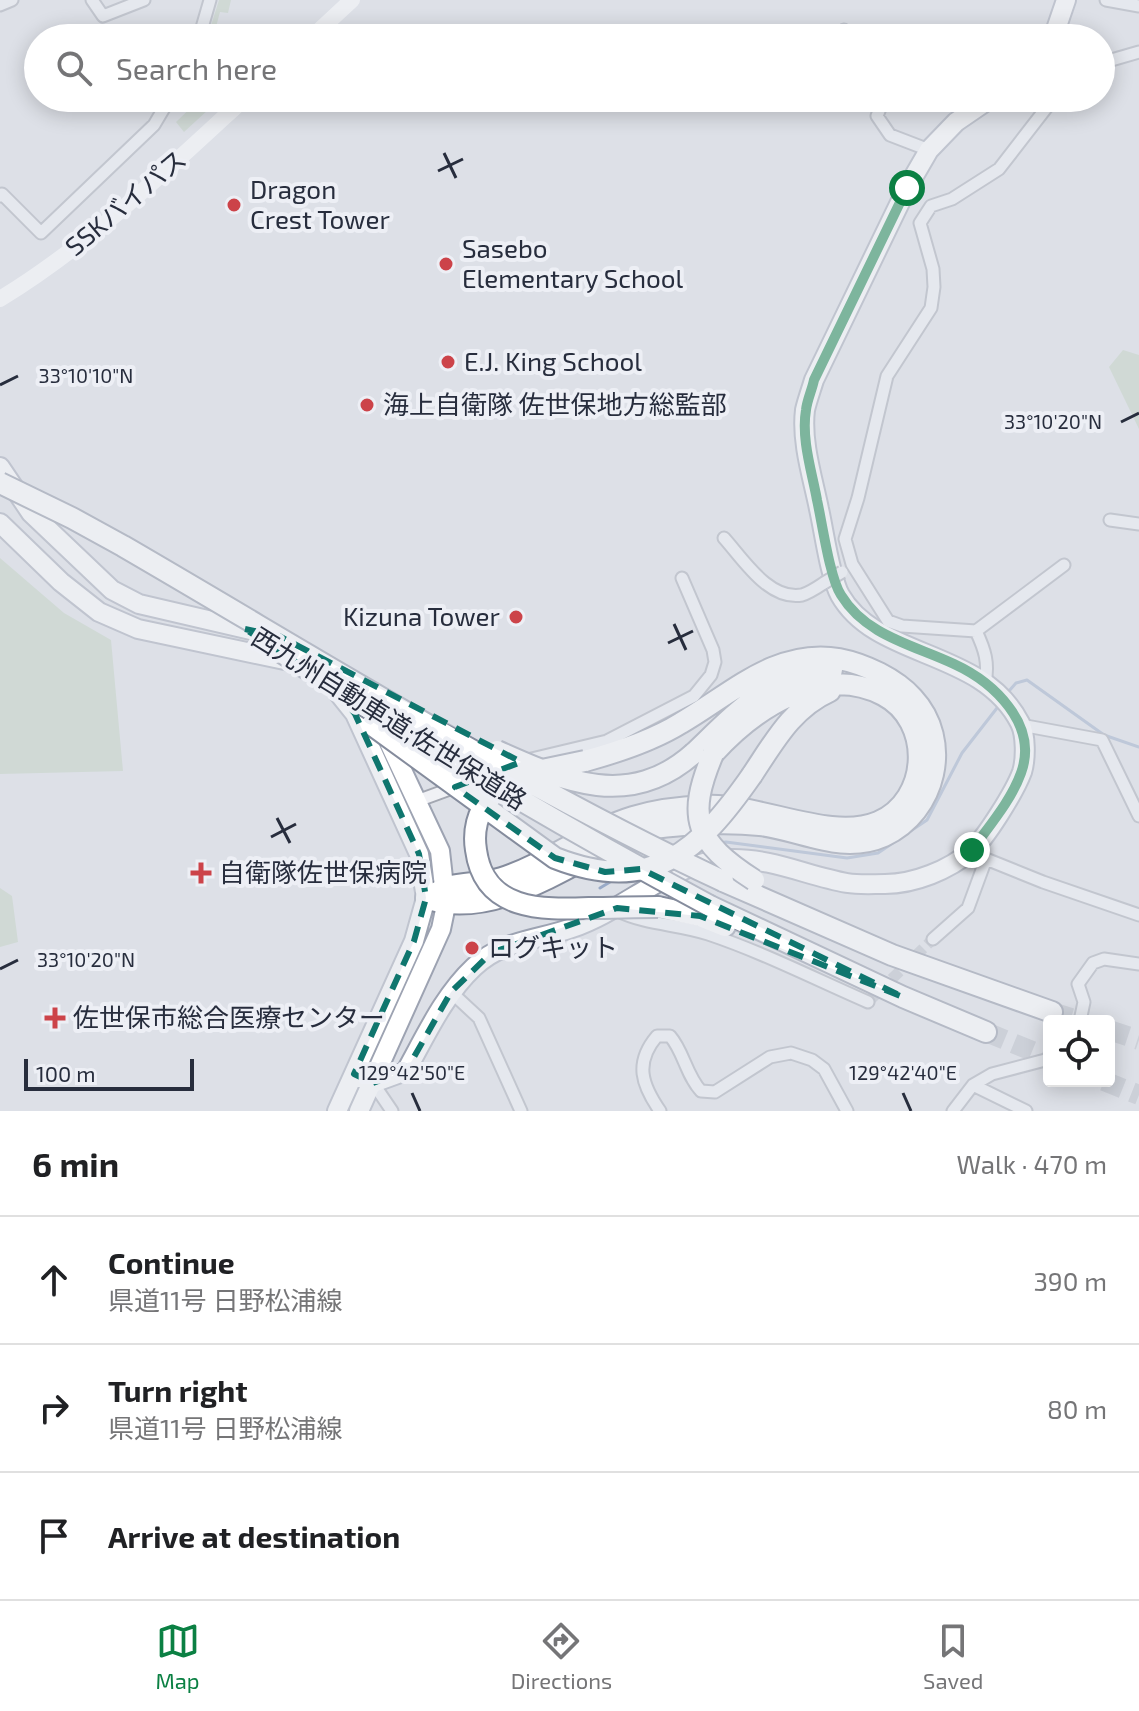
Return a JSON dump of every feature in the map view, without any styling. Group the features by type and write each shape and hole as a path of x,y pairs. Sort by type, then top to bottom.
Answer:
{"highway":[{"name":"西九州自動車道;佐世保道路","path":"0,483 72,518 535,786 645,844 892,955 1011,997"},
{"name":"西九州自動車道;佐世保道路","path":"152,563 238,624 460,766 710,906 903,997"},
{"path":"238,624 525,839 555,858 605,872 649,868 681,854 701,839 724,816 784,727 799,710 840,686"},
{"path":"305,652 489,747 558,776 620,788 651,781 704,754 756,713 811,687 869,687 891,699 915,731 920,750 916,782 896,810 881,821 863,827 845,828 827,827 747,808 708,806 663,810 622,821 542,863 446,897"},
{"path":"426,898 446,897 472,903 530,888 640,830 711,823 763,826 820,841 848,843 870,841 887,834 905,823 921,806 931,786 935,748 926,716 914,699 893,681 842,660 816,657 782,663 741,682 678,725 617,752 518,778 498,790 486,803 478,819 474,840 477,859 486,878 497,891 512,902 535,909 658,907 700,916 986,1032"},
{"path":"864,667 816,671 790,677 749,700 704,754 698,813 705,834 716,852 754,880 833,920 1052,1012"}],"main road":[{"path":"1058,24 1066,0"},
{"path":"354,1074 373,1083 406,1071 451,992 491,953 517,942 572,929 614,910 678,870 710,860 734,859 765,862 849,883 890,884 919,879 979,854 1022,771 1024,748 1021,725 1007,703 985,683 955,664 895,641 859,617 839,594 808,453 805,411 814,380 907,188 929,150 956,122 971,112"},
{"path":"0,467 31,513 112,590 139,604 301,641 316,649 346,676 370,705 440,851 446,897 441,929 359,1111"},
{"path":"0,523 51,573 99,612 138,629 296,663 310,669 334,688 355,714 419,854 426,898 414,941 337,1111"}],"street":[{"path":"0,5 12,0"},
{"path":"92,0 103,16 144,0"},
{"path":"203,24 210,0"},
{"path":"326,24 352,0"},
{"path":"1106,0 1139,6"},
{"path":"1115,59 1139,52"},
{"path":"0,196 2,194 41,233 154,125 162,112"},
{"name":"SSKバイパス","path":"0,299 60,259 230,112"},
{"path":"879,112 877,116 890,135 929,150"},
{"path":"1043,112 999,169 952,199 931,206 920,223 933,269 931,308 884,384 858,498 845,539 847,568 888,621 902,626 976,631 1064,565"},
{"path":"1110,520 1139,524"},
{"path":"724,538 769,586 783,594 803,595 847,568"},
{"path":"417,801 533,757 607,741 694,696 711,675 715,662 713,650 682,578"},
{"path":"976,631 988,667 985,683"},
{"path":"1021,725 1102,740 1139,816"},
{"path":"933,939 968,908 979,854 1043,882 1139,915"},
{"path":"614,910 638,921 675,924 710,934 868,1002"},
{"path":"1081,1015 1084,1002 1078,984 1093,963 1104,959 1139,964"},
{"path":"451,992 479,1018 521,1111"},
{"path":"660,1111 643,1080 642,1065 647,1048 657,1036 670,1036 676,1043 692,1081 701,1091 715,1092 770,1057 791,1053 812,1060 824,1069 847,1111"},
{"path":"953,1111 973,1085 992,1074 1043,1061"},
{"path":"373,1083 392,1111"},
{"path":"973,1085 1026,1111"}],"highlighted area":[{"path":"245,629 279,636 521,762 455,787 555,858 605,872 641,869 903,997 700,916 617,908 491,953 451,992 406,1071 373,1083 354,1074 414,941 426,898 419,854 355,714 332,685"}],"green space":[{"path":"219,0 231,0 228,13 220,12 217,24 211,24"},
{"path":"186,112 206,112 184,132 176,122"},
{"path":"1123,350 1139,355 1139,429 1109,367"},
{"path":"0,558 64,613 111,640 123,771 0,774"},
{"path":"0,888 12,896 18,942 0,947"}],"waterway":[{"path":"1009,691 1016,683 1027,680 1104,735 1139,747"},
{"path":"720,843 847,858 878,853 927,820 962,753 997,708"},
{"path":"600,888 615,879"}],"tunnel":[{"path":"868,1002 933,939"},
{"path":"1052,1012 1062,1015"},
{"path":"986,1032 1043,1056"},
{"path":"1115,1032 1139,1040"},
{"path":"1115,1085 1139,1095"}],"place":[{"name":"Dragon Crest Tower","path":"234,205"},
{"name":"Sasebo Elementary School","path":"446,264"},
{"name":"E.J. King School","path":"448,362"},
{"name":"海上自衛隊 佐世保地方総監部","path":"367,405"},
{"name":"Kizuna Tower","path":"516,617"},
{"name":"自衛隊佐世保病院","path":"201,873"},
{"name":"ログキット","path":"472,948"},
{"name":"佐世保市総合医療センター","path":"55,1018"}],"route":[{"path":"907,188 814,380 805,411 808,453 839,594 859,617 895,641 955,664 985,683 1007,703 1021,725 1024,748 1022,771 1002,809 972,850"}]}
